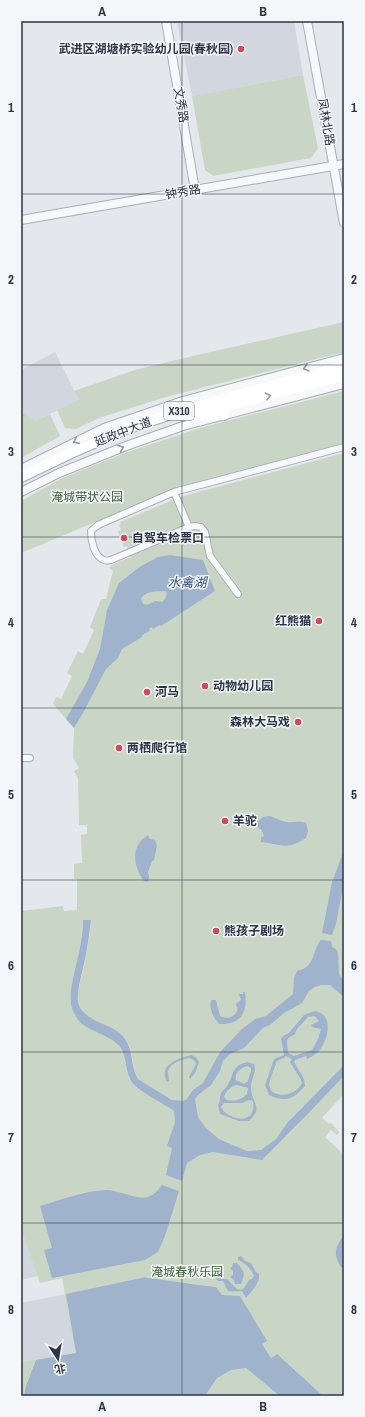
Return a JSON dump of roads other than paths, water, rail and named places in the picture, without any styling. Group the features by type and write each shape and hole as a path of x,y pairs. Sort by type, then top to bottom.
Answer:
{"main road":[{"name":"延政中大道","path":"21,477 71,452 126,429 183,410 344,366"},
{"name":"延政中大道","path":"21,484 75,458 130,435 184,417 344,376"},
{"path":"184,417 224,415"}],"street":[{"name":"文秀路","path":"166,21 195,190"},
{"name":"凤林北路","path":"307,21 344,223"},
{"name":"钟秀路","path":"21,220 344,164"},
{"path":"21,469 111,425 183,401 344,358"},
{"path":"21,492 59,473 126,446 183,426 344,384"},
{"path":"238,594 210,556 205,532 201,527 188,527 111,560 103,560 98,556 91,540 91,531 98,525 174,492 344,448"},
{"path":"174,492 188,527"},
{"path":"21,758 30,758"}],"water":[{"name":"水禽湖","path":"170,555 203,560 215,591 161,626 160,625 153,629 152,627 149,629 150,631 142,635 142,637 122,649 118,658 106,669 74,728 66,719 87,682 100,649 107,610 119,583 141,566 158,557","holes":["165,591 167,593 162,602 155,601 147,605 143,604 141,598 152,592"]},
{"path":"269,816 286,822 306,823 308,831 306,838 288,846 261,842 261,837 264,836 256,823 263,817"},
{"path":"148,835 150,839 155,840 157,846 154,860 152,861 148,872 148,882 144,881 137,869 135,856 138,845"},
{"path":"344,850 344,881 336,924 332,935 322,933 332,882"},
{"path":"83,920 91,920 79,989 78,1001 80,1007 83,1012 90,1017 114,1029 123,1036 129,1046 138,1079 172,1100 183,1101 187,1099 193,1090 203,1083 220,1052 241,1030 255,1019 266,1016 293,994 294,978 297,971 303,969 310,963 321,940 331,941 332,947 336,949 338,953 339,974 344,982 344,997 330,985 321,985 309,991 302,1003 284,1013 270,1025 263,1028 244,1048 230,1054 223,1061 220,1071 211,1085 195,1099 198,1117 206,1128 219,1139 247,1151 261,1150 276,1139 287,1123 344,1065 344,1076 262,1160 213,1152 200,1155 187,1163 182,1181 166,1175 172,1148 167,1146 175,1122 174,1111 137,1088 128,1075 124,1055 120,1047 111,1039 79,1021 72,1007 70,999 71,991 80,948"},
{"path":"243,992 245,992 246,999 245,1006 244,1011 238,1020 227,1024 219,1024 212,1013 211,1000 216,1000 220,1016 229,1018 234,1016 237,1011 238,1008 236,1004 241,1000 239,994 243,994"},
{"path":"315,1011 321,1013 325,1018 328,1029 325,1042 314,1055 307,1059 306,1056 295,1060 294,1062 304,1079 305,1086 293,1097 280,1099 269,1095 265,1085 274,1059 284,1055 281,1039 289,1033 304,1015","holes":["315,1016 319,1021 311,1025 312,1027 321,1029 312,1050 294,1056 288,1053 288,1038 295,1034 297,1029 308,1017","286,1056 292,1059 290,1062 302,1083 292,1093 284,1095 271,1091 269,1084 277,1061"]},
{"path":"191,1055 196,1057 199,1062 195,1073 190,1079 189,1077 196,1064 195,1061 190,1058 180,1060 171,1066 168,1072 169,1081 167,1082 165,1071 167,1067 175,1061"},
{"path":"247,1062 254,1064 255,1067 251,1092 256,1104 256,1112 249,1121 239,1121 220,1114 218,1105 221,1093 227,1086 235,1069","holes":["247,1066 251,1068 251,1071 248,1081 244,1084 236,1080 236,1075 240,1069","237,1085 248,1088 247,1094 238,1100 227,1100 224,1097 233,1086","249,1100 253,1101 253,1110 246,1118 240,1119 229,1115 221,1107 224,1103 242,1103"]},
{"path":"162,1185 179,1191 165,1236 158,1252 145,1260 52,1278 44,1250 52,1248 40,1206 81,1194 106,1190 144,1198 154,1194"},
{"path":"344,1235 344,1268 338,1263 336,1250"},
{"path":"241,1256 245,1261 251,1263 256,1272 259,1274 257,1284 246,1298 242,1291 228,1291 223,1281 218,1281 214,1275 220,1274 237,1289 241,1290 244,1288 249,1280 254,1276 248,1266 238,1260 238,1257"},
{"path":"233,1263 237,1263 244,1272 241,1284 235,1284 234,1280 230,1277 233,1275 233,1271 230,1268 232,1267"},
{"path":"146,1277 216,1287 222,1295 240,1296 267,1341 262,1344 271,1358 277,1354 323,1396 280,1396 246,1368 231,1370 217,1378 205,1396 24,1396 26,1386 36,1360 76,1353 66,1294"}],"place":[{"name":"武进区湖塘桥实验幼儿园(春秋园)","path":"241,49"},
{"name":"自驾车检票口","path":"124,538"},
{"name":"红熊猫","path":"319,621"},
{"name":"动物幼儿园","path":"205,686"},
{"name":"河马","path":"147,692"},
{"name":"森林大马戏","path":"298,722"},
{"name":"两栖爬行馆","path":"119,748"},
{"name":"羊驼","path":"225,821"},
{"name":"熊孩子剧场","path":"216,931"}],"park label":[{"name":"淹城带状公园","path":"87,497"},
{"name":"淹城春秋乐园","path":"187,1272"}]}
